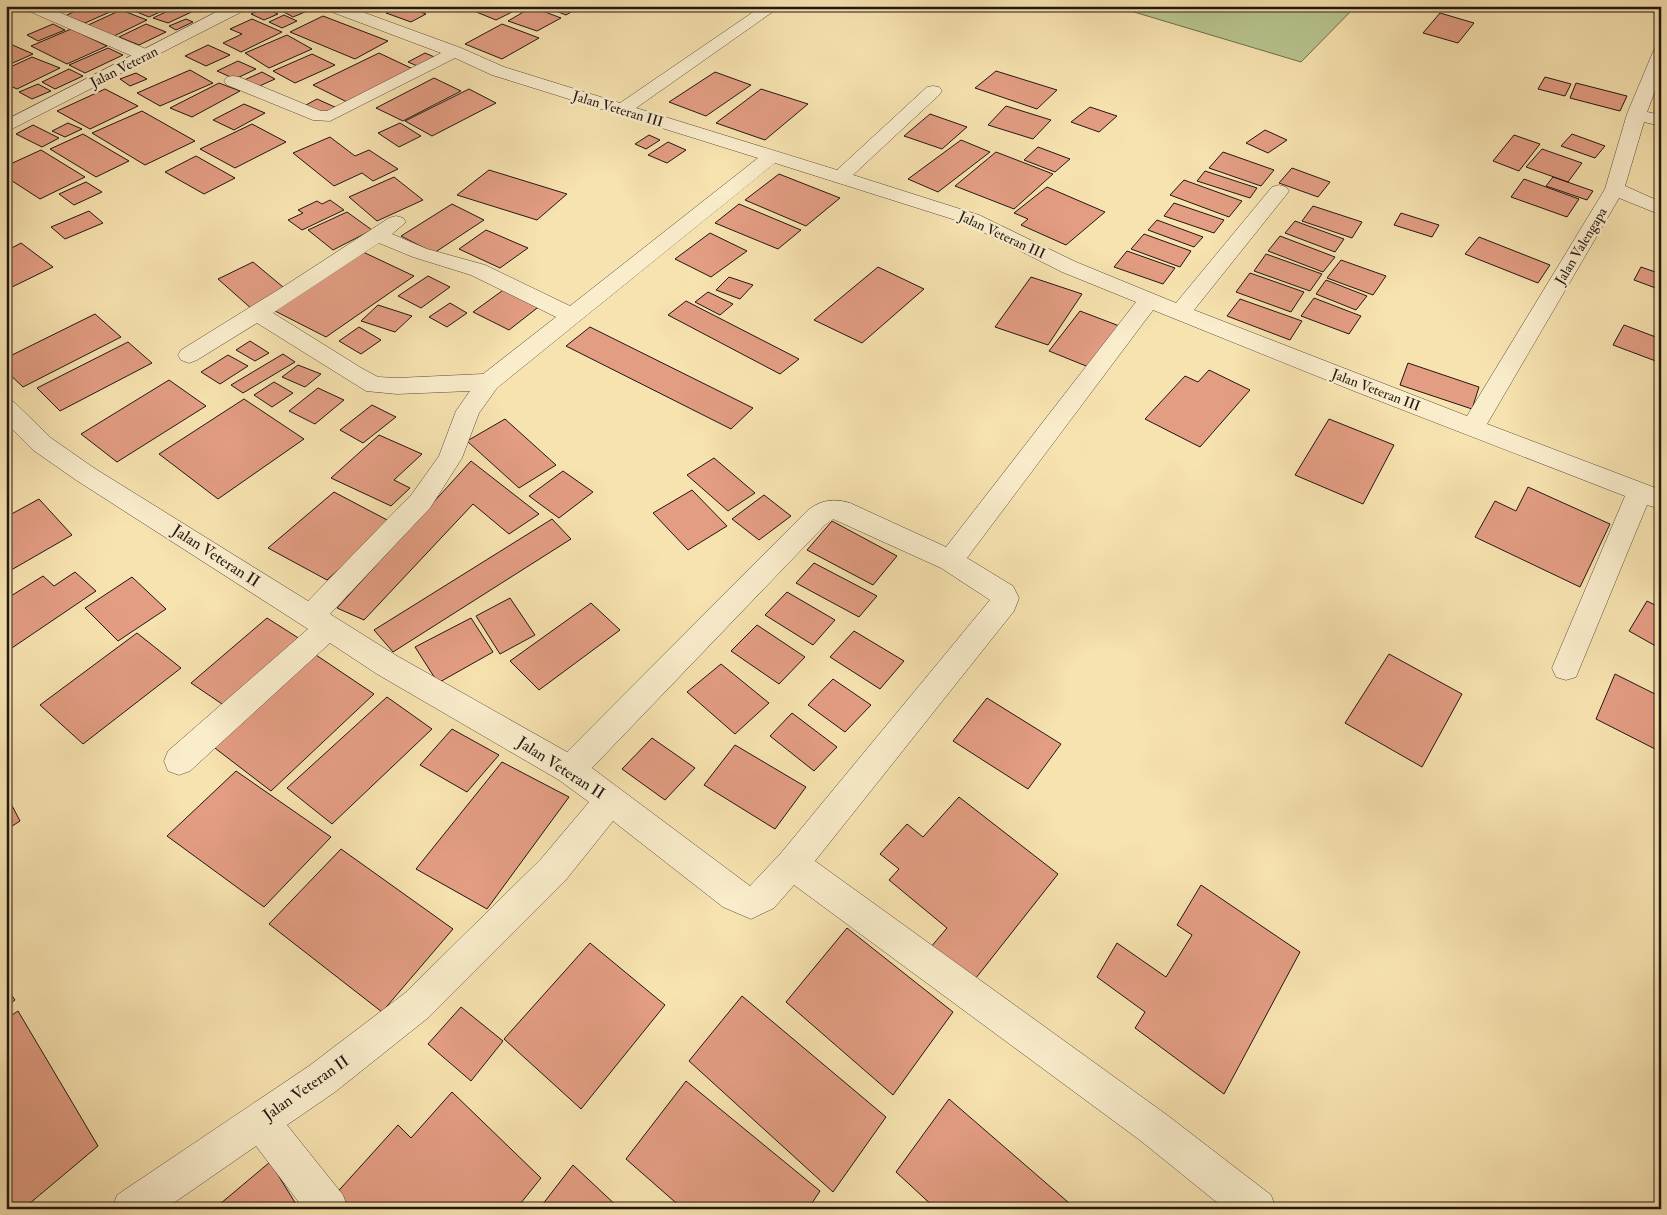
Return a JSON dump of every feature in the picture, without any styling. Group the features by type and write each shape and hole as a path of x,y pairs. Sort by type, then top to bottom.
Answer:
{"street":[{"path":"30,6 145,55"},
{"name":"Jalan Veteran","path":"6,127 241,6"},
{"name":"Jalan Veteran III","path":"330,6 455,52 498,71 931,205 972,220 1069,267 1149,300 1650,496"},
{"path":"621,110 773,6"},
{"path":"233,81 320,116 330,116 455,52"},
{"name":"Jalan Valengapa","path":"1473,427 1615,188 1636,114 1661,52"},
{"path":"840,178 933,91"},
{"path":"1636,114 1661,121"},
{"path":"179,761 319,623 421,501 450,458 468,411 489,382 772,156"},
{"path":"1615,188 1661,209"},
{"path":"1180,312 1278,191"},
{"path":"190,355 258,314 396,222"},
{"path":"378,235 420,252 478,270 572,316"},
{"path":"950,560 1149,300"},
{"path":"258,314 374,385 397,386 489,382"},
{"name":"Jalan Veteran II","path":"6,408 42,444 85,474 387,665 570,770 610,800 553,870 418,1005 322,1079 130,1209"},
{"path":"1566,668 1650,496"},
{"path":"570,770 816,518 830,509 840,510 950,560 998,589 1005,598 1004,604 792,864 762,898 751,903 735,896 610,800"},
{"path":"792,864 1154,1128 1257,1209"},
{"path":"260,1120 329,1209"}],"green space":[{"path":"1114,6 1356,6 1301,62"}],"building":[{"path":"86,6 99,6 112,11 85,23 65,16"},
{"path":"141,6 173,6 149,17 132,10"},
{"path":"178,6 200,8 168,23 153,18"},
{"path":"273,6 307,6 312,9 293,17"},
{"path":"364,6 390,6 378,12"},
{"path":"400,6 426,14 411,22 386,13"},
{"path":"476,6 522,7 496,20 469,9"},
{"path":"543,6 581,6 566,15"},
{"path":"1630,6 1661,6 1661,7 1657,13"},
{"path":"532,7 561,18 537,31 508,21"},
{"path":"265,8 278,14 264,20 251,14"},
{"path":"121,10 147,20 112,37 86,26"},
{"path":"1440,13 1474,23 1458,43 1423,33"},
{"path":"284,15 297,21 282,28 269,22"},
{"path":"323,16 388,41 355,59 290,32"},
{"path":"186,19 193,22 176,30 169,26"},
{"path":"252,19 282,32 241,52 223,43 242,34 230,29"},
{"path":"53,24 65,30 38,41 27,35"},
{"path":"146,24 166,32 139,45 119,37"},
{"path":"502,24 539,38 502,59 465,44"},
{"path":"71,29 107,46 67,64 31,46"},
{"path":"287,35 312,49 269,68 245,53"},
{"path":"6,43 8,43 33,54 6,66"},
{"path":"208,45 230,55 206,66 185,56"},
{"path":"108,48 123,55 85,73 69,65"},
{"path":"379,53 413,69 347,102 313,85"},
{"path":"425,53 439,59 422,68 408,62"},
{"path":"312,54 335,65 295,83 273,71"},
{"path":"32,57 60,68 17,89 6,84 6,69"},
{"path":"238,61 256,69 235,79 217,71"},
{"path":"69,69 83,76 55,89 42,82"},
{"path":"190,70 213,83 160,106 137,93"},
{"path":"996,71 1057,90 1037,109 975,88"},
{"path":"262,72 275,79 255,88 242,81"},
{"path":"715,72 751,85 706,116 669,102"},
{"path":"136,73 147,79 130,86 120,79"},
{"path":"1545,77 1571,84 1565,96 1538,89"},
{"path":"434,78 461,91 403,121 376,108"},
{"path":"219,83 240,91 192,117 170,108"},
{"path":"1576,83 1627,96 1620,111 1570,98"},
{"path":"38,84 51,91 32,99 19,92"},
{"path":"105,89 138,106 90,129 57,111"},
{"path":"469,89 496,103 432,136 405,121"},
{"path":"761,89 808,104 765,140 716,123"},
{"path":"317,99 337,108 325,114 306,105"},
{"path":"244,104 265,113 234,130 213,120"},
{"path":"1006,106 1051,120 1033,139 988,125"},
{"path":"1090,107 1117,116 1099,132 1071,122"},
{"path":"142,111 195,141 145,165 92,133"},
{"path":"930,114 967,127 942,149 904,136"},
{"path":"68,123 82,129 65,137 52,131"},
{"path":"400,123 421,136 399,147 378,133"},
{"path":"252,124 286,142 235,168 200,149"},
{"path":"33,125 59,138 42,147 16,134"},
{"path":"1265,130 1287,140 1268,153 1246,143"},
{"path":"83,134 129,161 96,177 50,149"},
{"path":"1572,134 1605,146 1595,158 1561,146"},
{"path":"649,135 660,140 646,149 635,144"},
{"path":"1514,135 1540,144 1519,171 1493,161"},
{"path":"330,137 355,156 369,150 398,169 373,181 362,173 334,186 293,153"},
{"path":"961,140 990,152 938,192 908,179"},
{"path":"668,142 686,150 667,163 648,155"},
{"path":"1038,147 1070,159 1055,172 1024,160"},
{"path":"1542,149 1582,163 1568,182 1526,167"},
{"path":"41,150 85,177 40,199 6,177 6,166"},
{"path":"996,152 1053,174 1014,209 955,186"},
{"path":"1223,152 1274,170 1261,186 1209,168"},
{"path":"196,156 235,178 204,194 165,172"},
{"path":"1292,168 1330,182 1318,197 1279,183"},
{"path":"489,170 567,194 537,220 457,195"},
{"path":"1205,171 1257,188 1250,198 1197,181"},
{"path":"779,174 840,198 806,226 745,200"},
{"path":"394,177 423,200 377,221 349,197"},
{"path":"1553,177 1593,191 1587,200 1546,186"},
{"path":"1524,179 1579,199 1567,217 1511,197"},
{"path":"1184,180 1242,201 1229,217 1170,195"},
{"path":"86,182 102,192 74,205 59,194"},
{"path":"1047,187 1105,212 1066,245 1021,225 1028,219 1014,213"},
{"path":"330,200 344,210 302,230 288,220 303,213 298,210 317,201 322,204"},
{"path":"1174,203 1224,220 1214,233 1164,216"},
{"path":"452,204 484,220 434,253 401,236"},
{"path":"739,204 801,230 778,249 715,223"},
{"path":"1313,206 1362,222 1352,238 1302,221"},
{"path":"89,211 103,223 65,239 51,227"},
{"path":"347,212 372,230 333,250 308,230"},
{"path":"1401,213 1439,225 1432,237 1394,225"},
{"path":"1157,220 1203,237 1194,247 1148,230"},
{"path":"1295,221 1344,239 1335,252 1285,233"},
{"path":"486,230 528,248 500,268 459,249"},
{"path":"710,233 747,251 711,277 675,259"},
{"path":"1144,234 1191,251 1180,267 1131,249"},
{"path":"1280,236 1335,257 1323,272 1268,251"},
{"path":"1479,237 1550,265 1538,283 1465,254"},
{"path":"21,243 53,267 12,287 6,282 6,251"},
{"path":"1127,251 1175,268 1163,284 1114,267"},
{"path":"363,252 414,276 326,337 275,311"},
{"path":"1266,254 1322,274 1310,291 1254,271"},
{"path":"1341,260 1386,276 1373,295 1327,278"},
{"path":"253,262 289,292 253,310 218,279"},
{"path":"878,267 924,289 862,343 814,320"},
{"path":"1641,267 1661,274 1661,290 1634,280"},
{"path":"1250,273 1304,292 1291,312 1236,292"},
{"path":"428,276 450,287 421,308 398,296"},
{"path":"729,277 753,285 740,299 716,290"},
{"path":"1031,277 1082,294 1048,345 995,327"},
{"path":"1326,280 1367,296 1356,310 1316,294"},
{"path":"506,288 541,305 509,330 473,312"},
{"path":"708,292 733,304 720,315 695,302"},
{"path":"1314,298 1361,316 1349,334 1301,316"},
{"path":"1240,299 1302,321 1290,340 1227,316"},
{"path":"686,301 799,359 780,374 668,315"},
{"path":"450,303 467,313 447,327 429,317"},
{"path":"378,305 412,316 395,332 361,321"},
{"path":"1080,311 1122,327 1091,368 1049,351"},
{"path":"95,314 121,337 23,387 6,371 6,358"},
{"path":"1624,325 1661,339 1661,363 1613,345"},
{"path":"359,327 381,340 361,354 339,341"},
{"path":"590,327 753,408 731,429 566,346"},
{"path":"250,341 269,353 255,361 236,350"},
{"path":"128,342 152,363 60,411 37,388"},
{"path":"283,354 295,362 243,393 231,385"},
{"path":"228,355 248,366 220,384 201,372"},
{"path":"1408,363 1479,387 1472,409 1400,385"},
{"path":"298,365 321,374 305,387 282,377"},
{"path":"1209,370 1250,390 1200,447 1145,419 1185,376 1198,382"},
{"path":"169,380 206,406 117,462 81,434"},
{"path":"274,382 293,393 272,407 254,395"},
{"path":"318,388 344,400 315,424 289,411"},
{"path":"244,399 304,439 218,499 159,454"},
{"path":"372,405 396,417 363,443 340,430"},
{"path":"505,419 556,465 519,488 467,441"},
{"path":"1329,419 1394,445 1363,504 1295,475"},
{"path":"379,435 422,454 394,480 410,488 391,506 331,478"},
{"path":"714,458 755,493 728,511 687,475"},
{"path":"471,461 539,514 509,534 473,504 364,620 337,608"},
{"path":"563,471 593,492 559,518 529,496"},
{"path":"1528,487 1610,524 1580,587 1475,537 1495,501 1516,511"},
{"path":"692,490 727,526 688,550 653,513"},
{"path":"334,492 391,522 327,580 268,548"},
{"path":"764,495 791,516 759,540 732,519"},
{"path":"39,499 72,535 6,573 6,517"},
{"path":"552,519 571,539 393,652 374,630"},
{"path":"832,521 897,556 873,585 807,550"},
{"path":"814,563 877,596 859,617 796,583"},
{"path":"75,572 96,591 6,652 6,599 43,576 54,586"},
{"path":"132,577 166,609 118,641 85,608"},
{"path":"787,592 835,620 813,645 765,615"},
{"path":"510,598 535,635 500,654 476,616"},
{"path":"1647,601 1661,608 1661,649 1629,631"},
{"path":"591,603 620,630 539,690 510,661"},
{"path":"267,618 300,639 225,706 191,683"},
{"path":"471,618 493,652 438,683 415,647"},
{"path":"757,625 805,657 779,684 731,651"},
{"path":"854,631 904,661 880,689 830,657"},
{"path":"137,633 181,668 83,744 40,705"},
{"path":"310,651 374,694 271,791 207,742"},
{"path":"1389,654 1462,694 1422,767 1345,723"},
{"path":"721,664 769,703 735,734 687,692"},
{"path":"1615,674 1661,697 1661,752 1596,719"},
{"path":"833,679 871,705 845,732 808,705"},
{"path":"387,697 432,729 332,824 287,788"},
{"path":"987,698 1061,744 1028,789 953,741"},
{"path":"792,713 837,747 814,771 770,736"},
{"path":"452,729 499,755 467,792 420,765"},
{"path":"652,738 695,768 665,800 622,769"},
{"path":"735,745 806,787 775,829 704,785"},
{"path":"502,762 569,797 487,909 416,869"},
{"path":"236,771 331,837 264,907 167,836"},
{"path":"6,794 20,821 6,830"},
{"path":"959,797 1058,874 972,983 930,948 947,928 889,880 899,869 880,854 907,824 923,837"},
{"path":"341,849 453,929 382,1012 269,924"},
{"path":"1201,885 1300,952 1224,1094 1135,1028 1145,1012 1097,977 1117,943 1166,977 1192,935 1177,925"},
{"path":"847,928 953,1012 893,1095 786,1002"},
{"path":"590,943 665,1005 581,1109 504,1039"},
{"path":"6,987 15,1000 6,1007"},
{"path":"742,996 886,1117 833,1192 689,1061"},
{"path":"461,1007 503,1041 471,1081 428,1044"},
{"path":"18,1011 98,1146 23,1209 6,1209 6,1019"},
{"path":"686,1081 820,1191 808,1209 683,1209 626,1159"},
{"path":"452,1092 541,1178 516,1209 342,1209 332,1198 398,1125 411,1138"},
{"path":"949,1099 1076,1209 936,1209 896,1172"},
{"path":"270,1162 299,1209 214,1209"},
{"path":"573,1165 620,1209 539,1209"}]}
